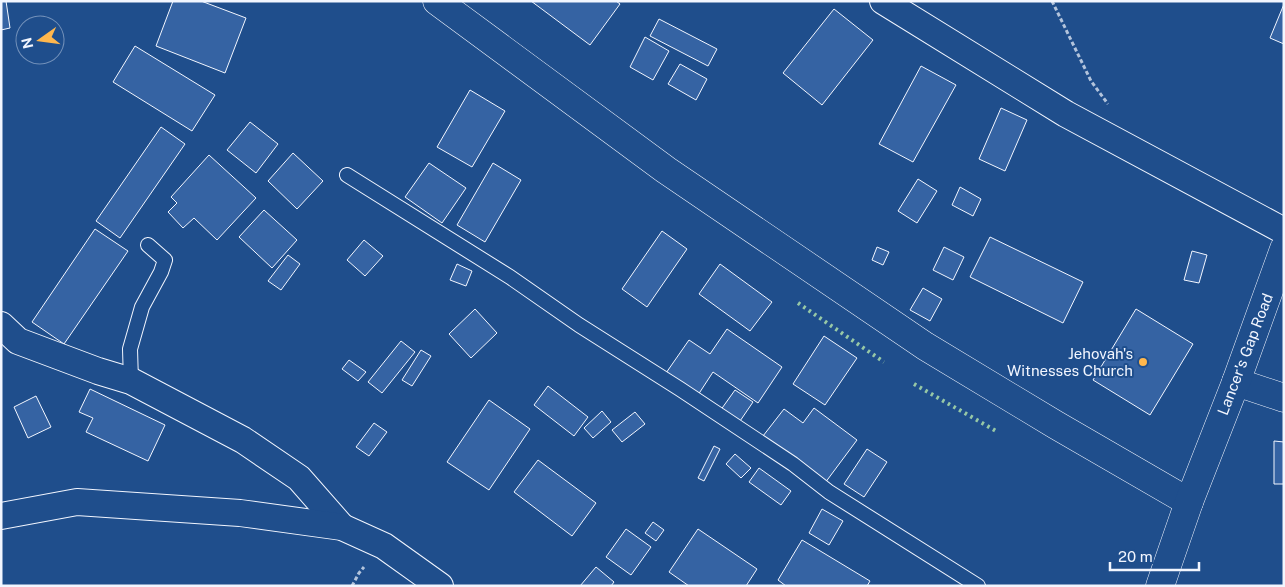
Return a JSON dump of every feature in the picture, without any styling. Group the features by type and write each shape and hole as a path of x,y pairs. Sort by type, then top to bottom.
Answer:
{"street":[{"path":"437,1 666,170 925,346 1189,502"},
{"path":"883,1 1066,114 1284,231"},
{"name":"Lancer's Gap Road","path":"1160,586 1189,502 1236,382 1284,249"},
{"path":"1,325 18,341 98,371 131,381 243,440 299,478 342,527"},
{"path":"1236,382 1284,398"},
{"path":"1,516 77,502 240,513 342,527 384,546 440,586"}],"lane":[{"path":"347,175 510,277 579,325 680,389 792,464 829,492 978,586"},
{"path":"131,381 130,349 139,315 161,272 165,260 148,245"}],"path":[{"path":"1052,1 1091,80 1111,109"}],"building":[{"path":"1,1 6,1 10,28 1,30"},
{"path":"173,1 201,1 246,18 225,73 156,46"},
{"path":"531,1 616,1 620,4 590,45"},
{"path":"1284,4 1284,44 1270,38"},
{"path":"834,9 873,40 822,105 783,73"},
{"path":"659,19 717,49 708,66 650,36"},
{"path":"645,37 669,51 653,80 630,67"},
{"path":"135,46 215,95 192,131 113,82"},
{"path":"680,64 707,79 696,100 668,84"},
{"path":"921,66 956,85 913,162 879,144"},
{"path":"470,90 505,111 472,167 437,147"},
{"path":"1001,108 1027,120 1005,171 979,159"},
{"path":"250,122 278,144 256,173 227,150"},
{"path":"161,127 185,144 120,238 96,221"},
{"path":"293,153 323,181 297,209 268,181"},
{"path":"209,155 256,198 217,240 194,218 183,228 168,212 177,203 171,197"},
{"path":"429,163 466,188 442,223 405,197"},
{"path":"493,163 521,180 485,242 457,225"},
{"path":"918,179 937,191 917,223 898,211"},
{"path":"960,187 981,199 973,216 952,205"},
{"path":"264,210 297,240 272,268 239,237"},
{"path":"95,229 128,251 64,344 32,322"},
{"path":"662,231 687,249 647,307 622,289"},
{"path":"990,237 1083,282 1063,323 970,277"},
{"path":"364,240 383,256 365,276 347,260"},
{"path":"877,247 889,252 883,265 872,260"},
{"path":"944,247 964,257 953,280 933,270"},
{"path":"1192,251 1207,255 1199,283 1184,280"},
{"path":"288,255 300,264 281,290 268,281"},
{"path":"457,264 472,271 466,286 450,280"},
{"path":"720,264 772,302 750,331 699,294"},
{"path":"923,288 942,299 930,321 910,310"},
{"path":"475,309 497,333 471,358 449,334"},
{"name":"Jehovah's Witnesses Church","path":"1136,309 1193,344 1150,415 1093,380"},
{"path":"727,329 782,367 758,403 713,372 698,395 666,373 689,340 710,354"},
{"path":"824,336 857,358 825,405 793,384"},
{"path":"401,341 415,352 382,393 368,382"},
{"path":"421,350 431,356 412,386 402,380"},
{"path":"349,360 366,372 358,381 342,369"},
{"path":"548,386 588,417 574,436 534,405"},
{"path":"90,389 165,425 148,461 86,432 93,418 79,412"},
{"path":"735,390 753,402 738,424 720,411"},
{"path":"36,396 51,427 28,438 14,407"},
{"path":"489,400 530,429 489,490 447,462"},
{"path":"814,408 857,440 825,483 763,436 784,409 803,423"},
{"path":"602,411 611,422 593,438 584,428"},
{"path":"635,412 645,424 622,442 612,430"},
{"path":"374,423 387,432 369,456 356,447"},
{"path":"1274,441 1284,442 1284,484 1274,484"},
{"path":"714,446 720,449 704,481 698,478"},
{"path":"867,449 887,462 864,497 844,484"},
{"path":"735,454 751,468 741,478 726,464"},
{"path":"538,460 596,503 572,536 514,492"},
{"path":"759,468 791,491 781,505 749,482"},
{"path":"822,509 843,521 829,545 809,533"},
{"path":"653,522 664,530 656,541 645,533"},
{"path":"626,529 651,547 631,575 606,557"},
{"path":"698,529 757,569 746,586 689,586 669,572"},
{"path":"802,540 870,581 867,586 786,586 778,580"},
{"path":"596,567 614,582 611,586 580,586"}],"hedge":[{"path":"798,303 884,362"},
{"path":"914,384 996,431"}],"place":[{"name":"Jehovah's Witnesses Church","path":"1143,362"}]}
